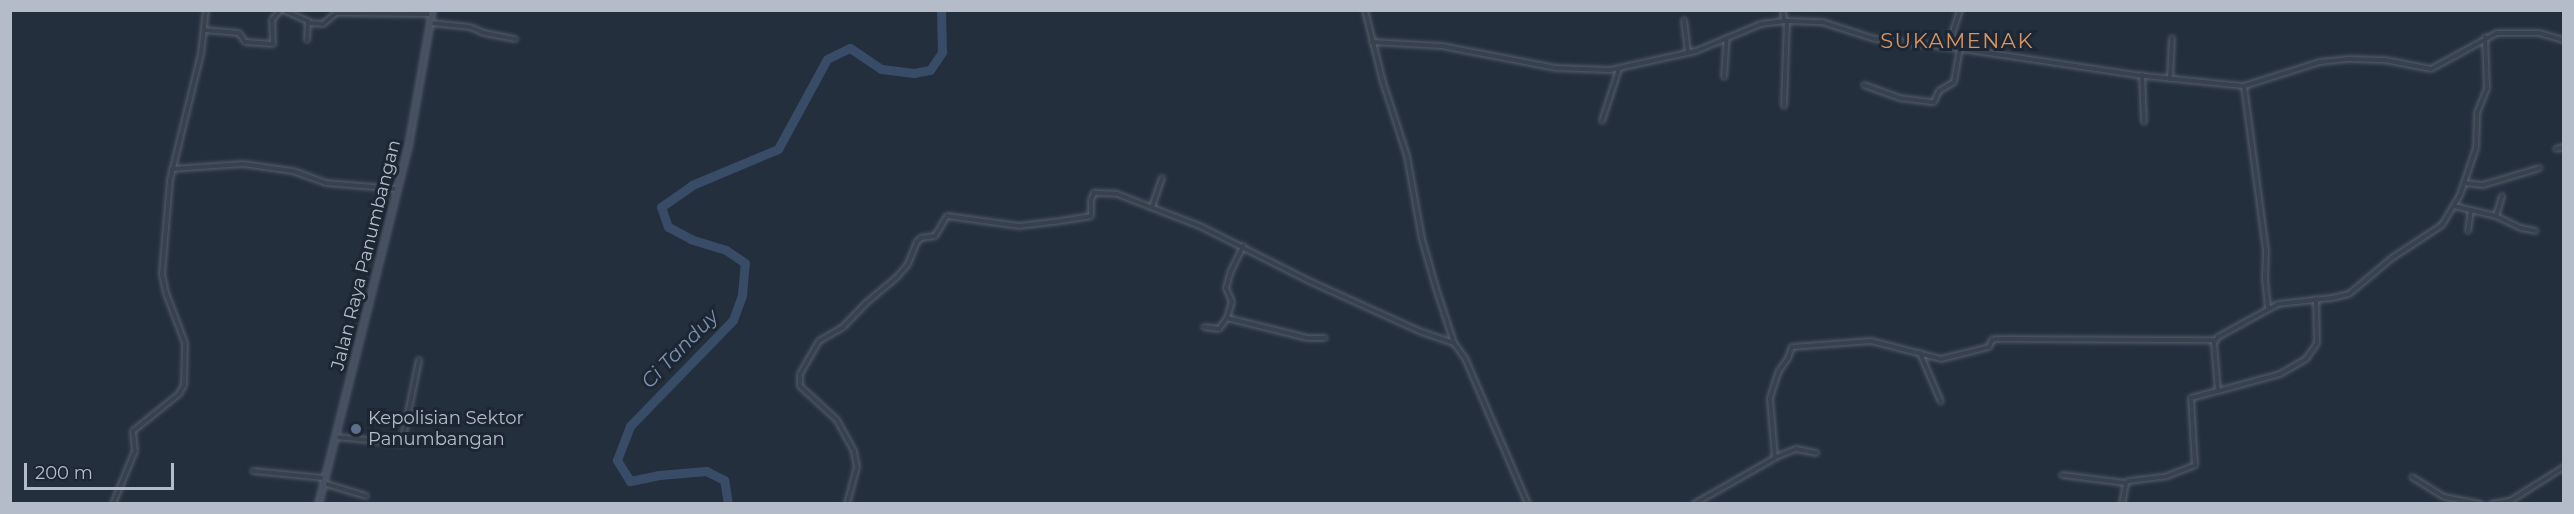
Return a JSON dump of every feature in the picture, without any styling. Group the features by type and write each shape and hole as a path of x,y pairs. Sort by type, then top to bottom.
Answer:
{"main road":[{"name":"Jalan Raya Panumbangan","path":"318,504 398,189 422,76 432,12"}],"street":[{"path":"114,503 135,451 133,435 135,427 179,394 184,385 185,343 166,293 162,274 172,169 201,54 206,10"},
{"path":"204,30 240,33 247,43 273,44 272,20 281,10 309,23 323,24 336,13 432,12"},
{"path":"1365,10 1372,42 1407,156 1429,266 1454,343 1466,358 1528,504"},
{"path":"1783,10 1786,21 1784,106"},
{"path":"1948,48 1960,10"},
{"path":"1684,20 1688,53"},
{"path":"1372,42 1442,46 1556,68 1619,69 1688,53 1761,24 1786,21 1827,23 1863,37 2170,79 2244,86 2320,62 2350,58 2385,60 2431,69 2497,33 2540,33 2564,40"},
{"path":"307,40 309,23"},
{"path":"431,23 470,27 484,33 515,39"},
{"path":"1724,78 1727,37"},
{"path":"2170,79 2172,38"},
{"path":"1776,457 1770,398 1779,371 1788,358 1792,346 1871,341 1941,359 1989,347 1992,340 1997,339 2214,340 2268,308 2286,302 2336,298 2354,290 2392,258 2439,227 2454,206 2476,148 2478,104 2487,88 2485,38"},
{"path":"1864,85 1899,98 1934,102 1940,91 1954,82 1960,49"},
{"path":"1602,121 1619,69"},
{"path":"2142,75 2144,122"},
{"path":"2244,86 2266,251 2265,279 2268,308"},
{"path":"2556,149 2564,147"},
{"path":"172,169 238,163 293,171 326,183 398,189"},
{"path":"2464,183 2477,186 2540,168"},
{"path":"1152,207 1162,178"},
{"path":"847,504 857,467 851,444 837,420 806,393 798,379 819,341 843,327 866,303 896,278 908,264 919,239 935,236 947,216 1023,226 1090,217 1092,196 1097,192 1117,194 1244,246 1309,281 1454,343"},
{"path":"2496,216 2502,196"},
{"path":"2454,206 2496,216 2521,228 2536,231"},
{"path":"2468,231 2471,210"},
{"path":"1204,327 1219,329 1227,318 1232,302 1226,288 1233,265 1244,246"},
{"path":"2062,475 2126,483 2167,476 2194,465 2191,398 2280,374 2306,359 2317,343 2316,299"},
{"path":"1227,318 1300,336 1325,339"},
{"path":"2214,340 2218,391"},
{"path":"1920,353 1941,402"},
{"path":"335,436 402,443 420,360"},
{"path":"1695,503 1776,457 1796,449 1816,453"},
{"path":"2491,504 2510,502 2564,467"},
{"path":"253,471 324,480 366,496"},
{"path":"2412,477 2445,496 2481,504"},
{"path":"2122,504 2126,483"}],"waterway":[{"name":"Ci Tanduy","path":"728,504 724,480 706,471 659,475 630,481 617,460 630,426 733,320 742,295 745,263 726,250 691,239 668,227 661,207 692,185 778,149 827,59 850,48 881,69 914,73 930,70 942,52 941,10"}],"place":[{"name":"Kepolisian Sektor Panumbangan","path":"356,429"}],"district":[{"name":"SUKAMENAK","path":"1957,41"}]}
